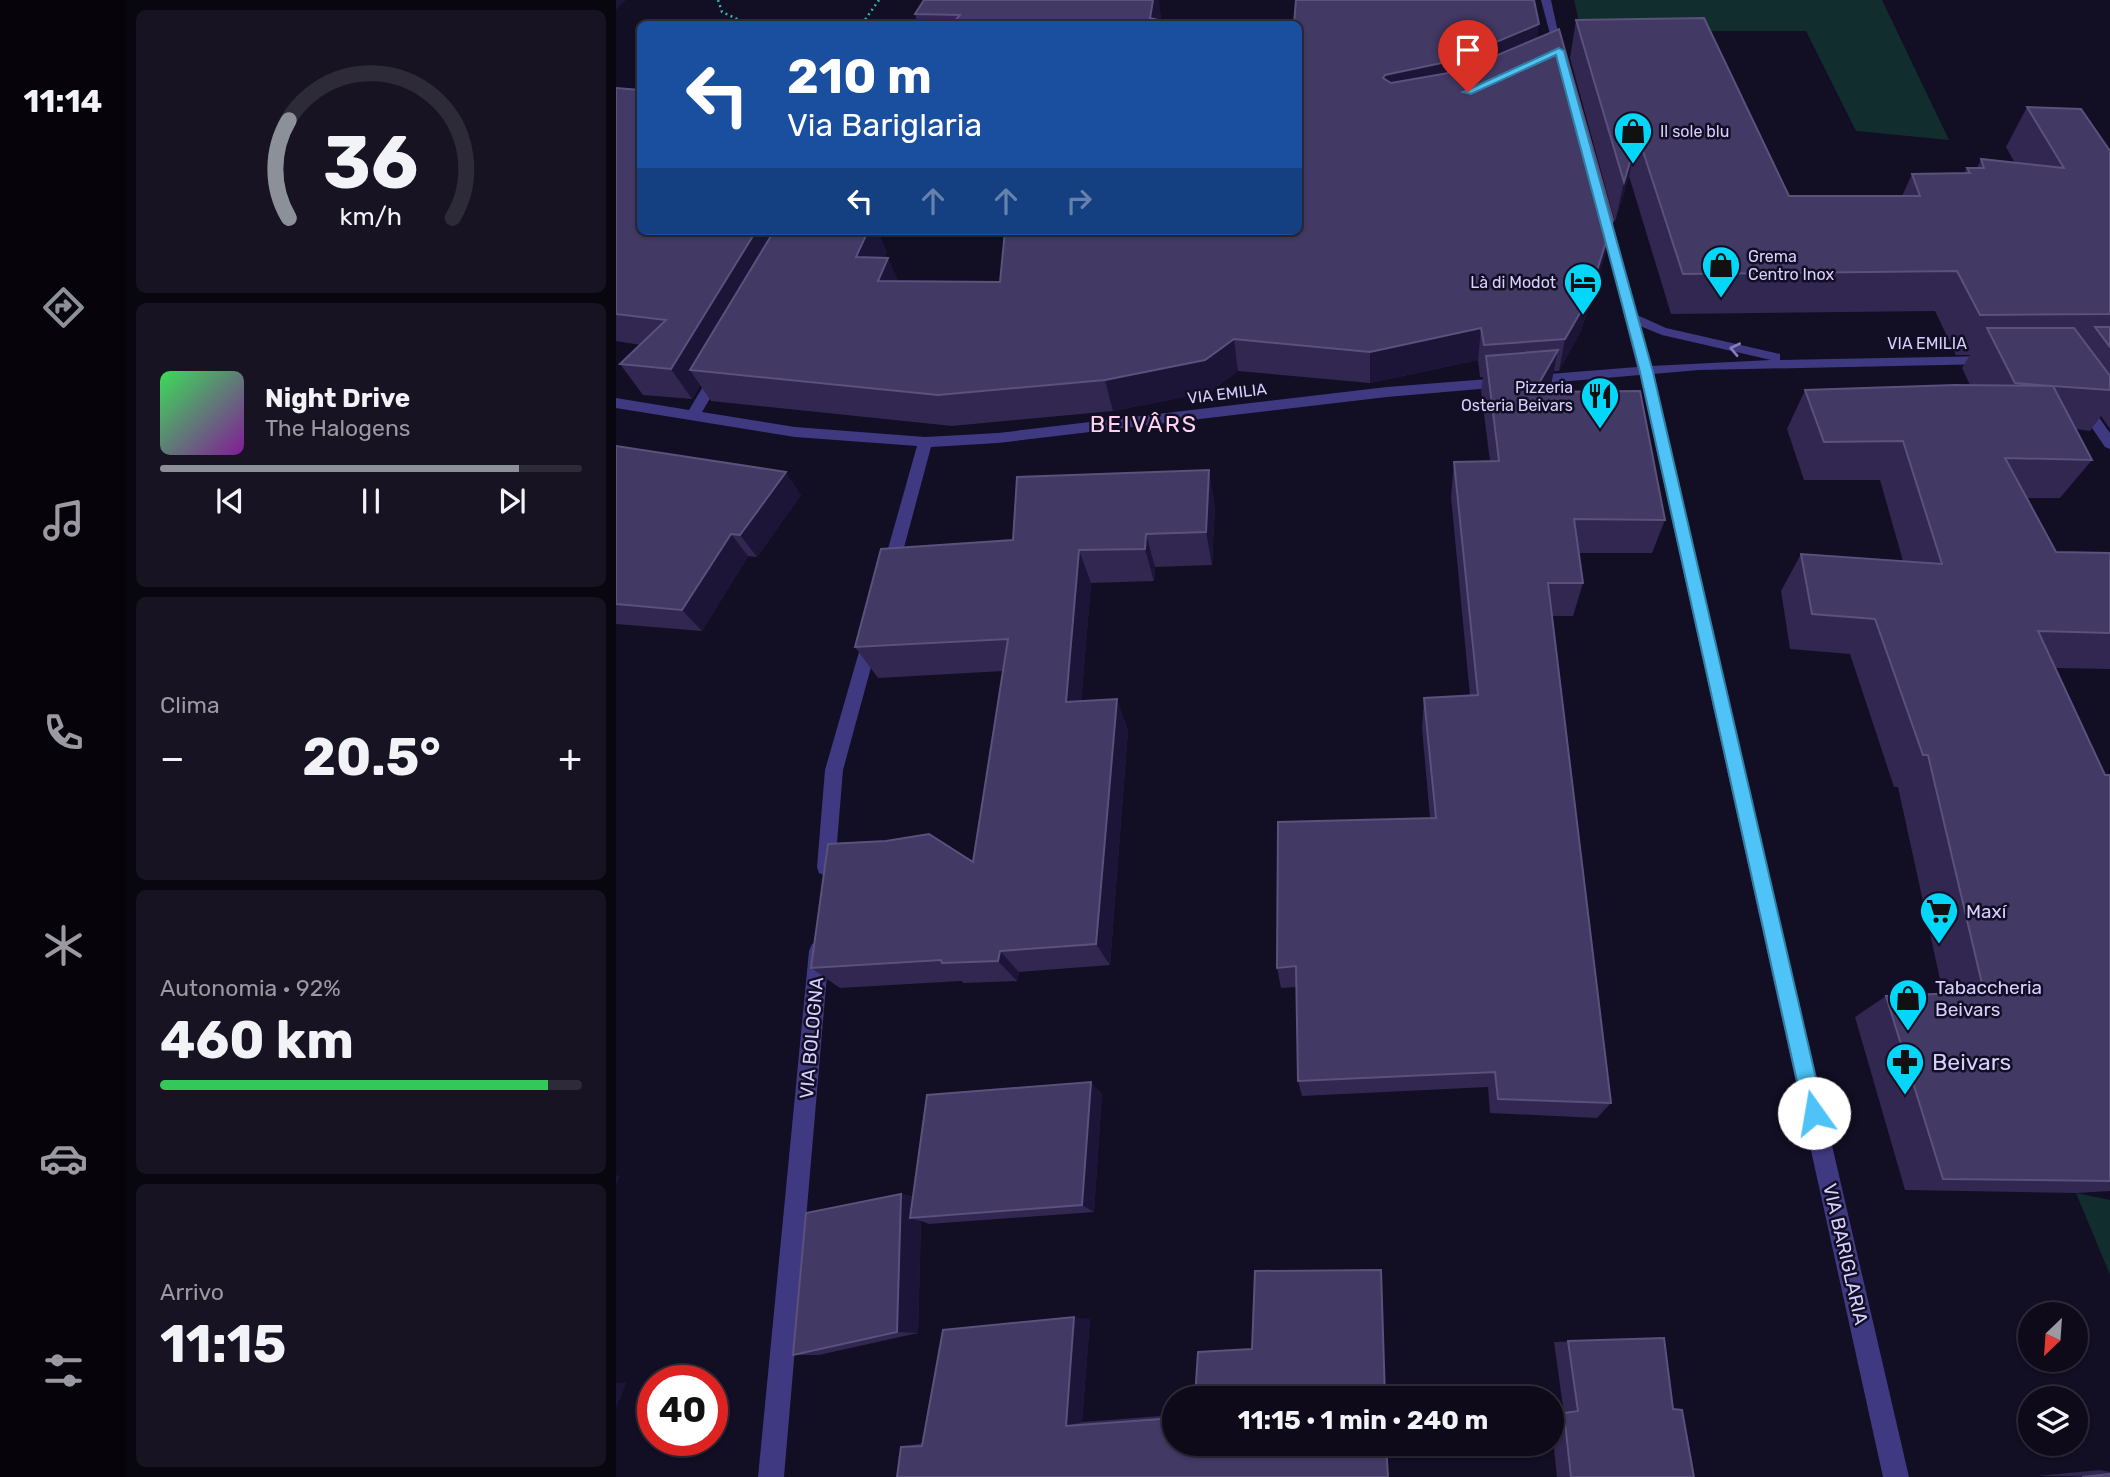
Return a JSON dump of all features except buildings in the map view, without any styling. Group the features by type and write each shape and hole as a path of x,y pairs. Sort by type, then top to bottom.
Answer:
{"street":[{"path":"1546,0 1563,64"},
{"path":"1549,56 1559,51"},
{"name":"VIA BARIGLARIA","path":"1599,195 1647,372 1896,1477"},
{"name":"VIA EMILIA","path":"1632,318 1675,335 1802,362"},
{"path":"693,415 726,358"},
{"name":"VIA EMILIA","path":"616,403 842,438 925,442 998,438 1387,392 1699,366 2012,360"},
{"path":"2074,392 2110,444"},
{"path":"885,586 925,442"},
{"path":"825,882 834,770 878,613"},
{"name":"VIA BOLOGNA","path":"771,1477 820,937"}],"path":[{"path":"718,0 722,12 742,21"},
{"path":"864,21 879,0"}],"green space":[{"path":"1574,0 1882,0 1949,140 1856,131 1806,31 1581,31"},
{"path":"2076,1193 2110,1200 2110,1275"}],"place":[{"name":"Il sole blu","path":"1633,165"},
{"name":"Grema Centro Inox","path":"1721,299"},
{"name":"Là di Modot","path":"1583,316"},
{"name":"Pizzeria Osteria Beivars","path":"1600,430"},
{"name":"Maxí","path":"1939,945"},
{"name":"Tabaccheria Beivars","path":"1908,1032"},
{"name":"Beivars","path":"1905,1096"}],"district":[{"name":"BEIVÂRS","path":"1144,424"}],"route":[{"path":"1468,92 1559,51 1647,372 1814,1113"}]}
